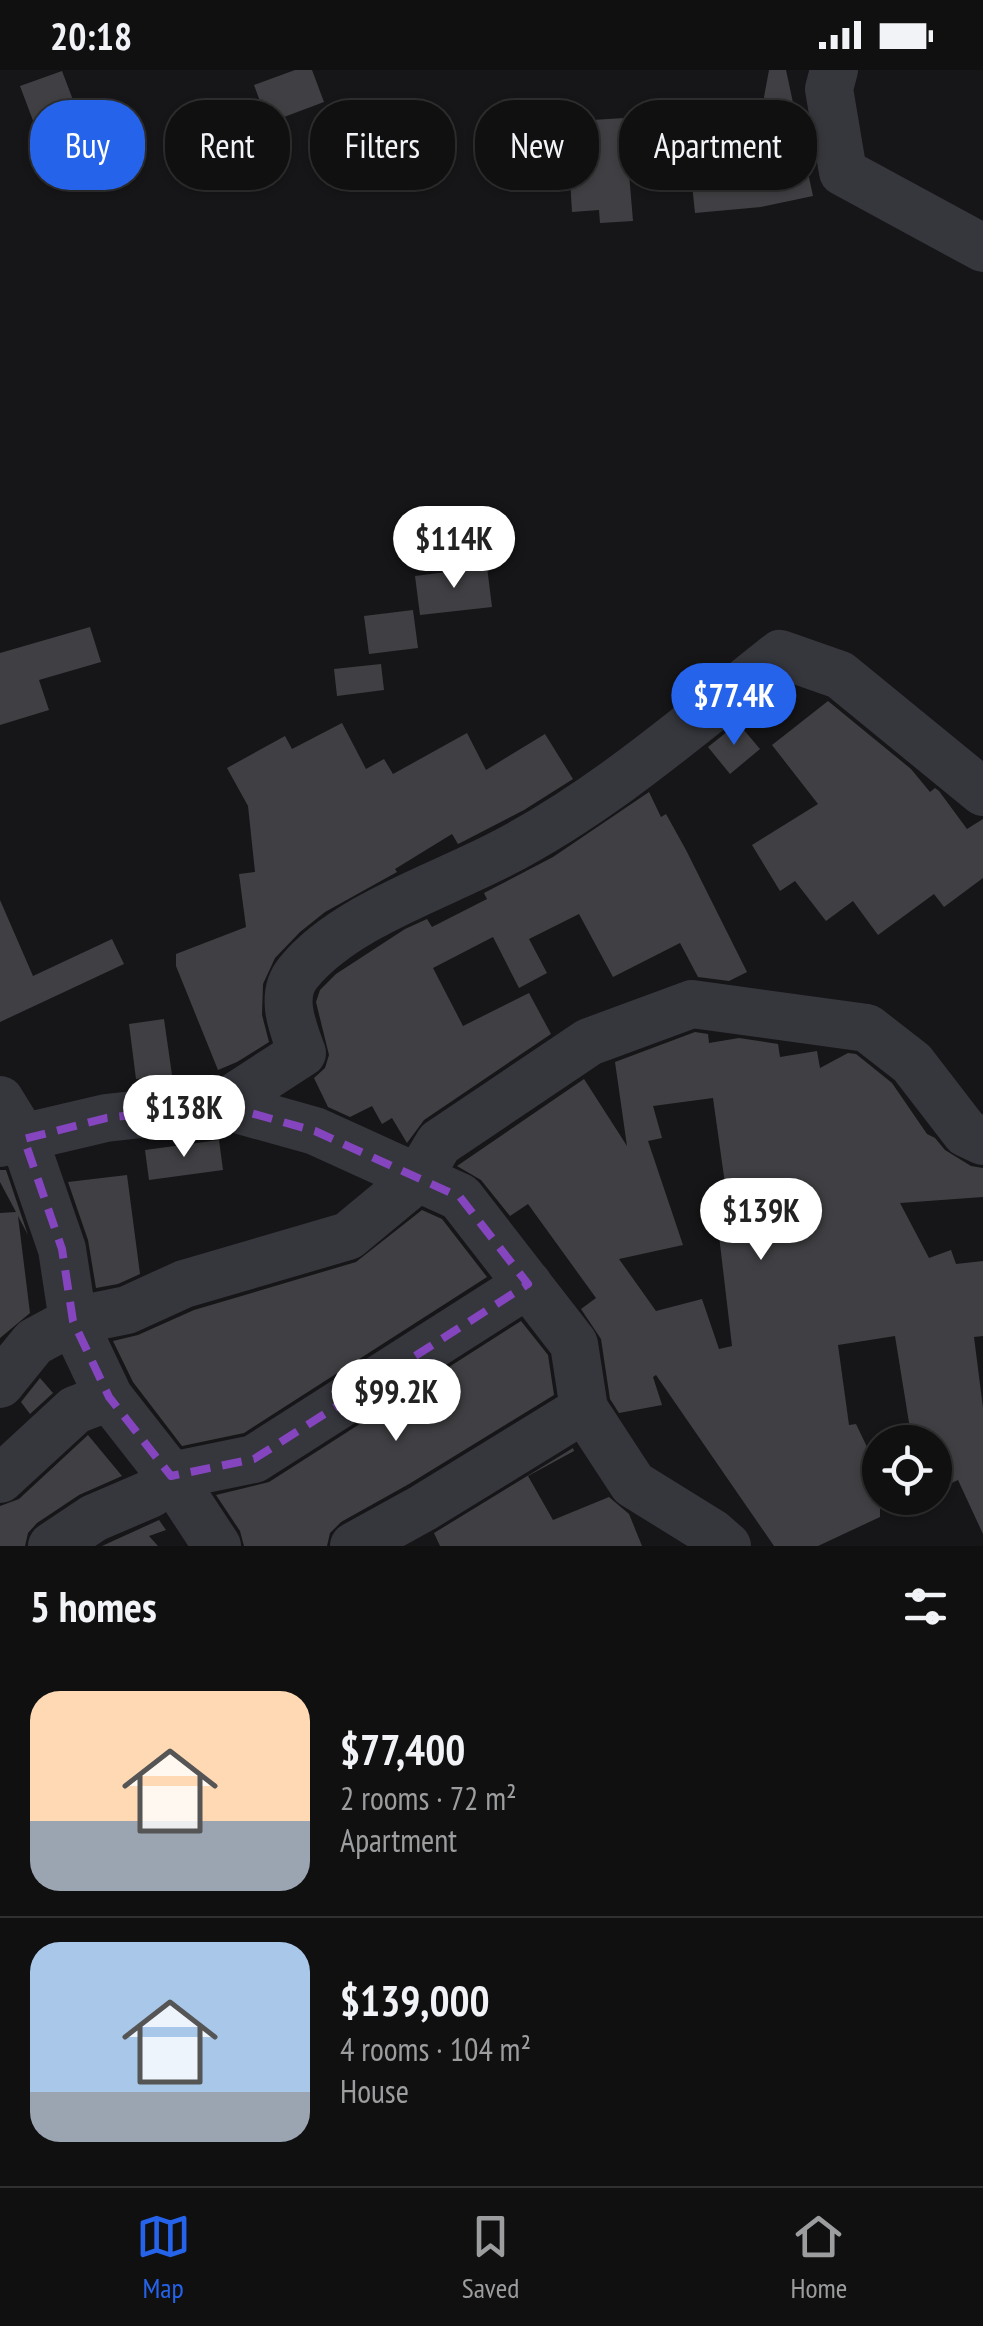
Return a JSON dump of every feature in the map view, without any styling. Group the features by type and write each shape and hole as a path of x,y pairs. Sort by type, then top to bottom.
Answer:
{"street":[{"path":"834,70 830,88 843,172 983,248"},
{"path":"222,1105 302,1052 288,1001 294,976 326,946 423,888 501,854 606,790 780,654 840,675 983,792"},
{"path":"0,1384 34,1342 73,1320 127,1310 184,1284 348,1236 418,1178 439,1143 589,1042 692,1004 867,1028 912,1064 966,1133 983,1140"},
{"path":"217,1546 172,1476 109,1397 73,1320 62,1250 8,1127 222,1105 316,1131 460,1198 574,1344 584,1410 633,1484 704,1542"},
{"path":"52,1546 94,1518 150,1494 172,1476 254,1459 528,1284"},
{"path":"0,1478 75,1410 109,1397"},
{"path":"354,1546 584,1410"}],"highlighted area":[{"path":"222,1105 315,1131 460,1197 528,1284 254,1459 171,1476 109,1397 73,1321 62,1249 24,1139 106,1118"}],"building":[{"path":"295,70 312,70 323,100 310,100 310,107 290,115 290,100 260,100 254,85"},
{"path":"769,70 786,70 792,100 764,97"},
{"path":"62,71 73,100 30,100 30,113 20,86"},
{"path":"619,118 619,190 630,190 633,221 600,223 599,210 572,212 571,190 599,190 599,120"},
{"path":"693,190 812,190 813,196 761,207 695,213"},
{"path":"487,567 492,607 420,615 415,576"},
{"path":"413,610 418,648 369,654 364,616"},
{"path":"90,627 101,662 39,680 49,710 0,725 0,653"},
{"path":"381,664 384,690 337,696 334,669"},
{"path":"828,701 911,769 930,792 935,788 939,791 967,829 983,819 983,878 944,907 934,894 878,935 853,901 826,921 795,881 780,891 752,845 818,804 772,745"},
{"path":"342,723 366,769 384,759 393,774 467,733 486,770 545,734 573,779 458,844 452,834 395,869 397,872 325,912 300,932 275,958 263,984 262,1015 269,1042 218,1070 176,966 176,954 246,927 239,874 255,872 248,806 227,768 285,736 292,749"},
{"path":"738,723 760,749 730,774 708,747"},
{"path":"649,792 661,817 666,814 686,850 747,972 729,981 698,977 680,943 613,977 579,914 529,939 547,973 519,988 493,937 433,968 463,1026 529,993 551,1034 424,1120 407,1143 392,1118 382,1124 372,1106 350,1117 328,1107 314,1078 325,1068 329,1055 316,1002 320,990 336,974 405,929 427,919 432,927 487,899 484,893 553,857"},
{"path":"0,900 33,976 112,939 124,964 0,1022"},
{"path":"164,1019 172,1075 136,1079 129,1024"},
{"path":"695,1032 708,1034 709,1043 739,1038 778,1044 780,1057 817,1051 820,1068 848,1053 856,1054 892,1083 927,1134 971,1166 983,1168 983,1197 900,1203 929,1258 951,1250 956,1264 983,1261 983,1336 974,1337 983,1408 983,1534 958,1480 952,1483 952,1425 909,1425 895,1336 838,1345 849,1425 856,1424 862,1436 862,1515 880,1517 818,1546 774,1546 656,1375 653,1377 662,1405 619,1413 610,1399 601,1339 581,1309 596,1298 528,1204 510,1216 481,1180 457,1166 584,1079 627,1146 615,1062","holes":["713,1098 726,1191 714,1193 732,1346 719,1349 702,1299 656,1311 619,1259 683,1245 648,1141 662,1138 653,1106"]},
{"path":"219,1140 223,1170 149,1180 145,1150"},
{"path":"0,1170 6,1170 28,1235 18,1216 30,1313 0,1338 0,1213 16,1212 0,1182"},
{"path":"127,1175 140,1274 96,1288 88,1240 68,1182"},
{"path":"422,1210 442,1219 487,1277 244,1433 182,1446 133,1382 113,1341 138,1335 194,1310 356,1262"},
{"path":"521,1321 548,1355 554,1395 341,1522 330,1533 327,1546 244,1546 240,1531 216,1495 269,1482"},
{"path":"40,1378 53,1393 30,1414 21,1402"},
{"path":"88,1435 122,1476 79,1495 37,1523 28,1533 25,1546 0,1546 0,1506 19,1499"},
{"path":"573,1448 574,1451 528,1476 553,1520 609,1497 629,1514 642,1546 440,1546 434,1533"},
{"path":"159,1520 166,1530 149,1536 158,1546 102,1546"}]}
